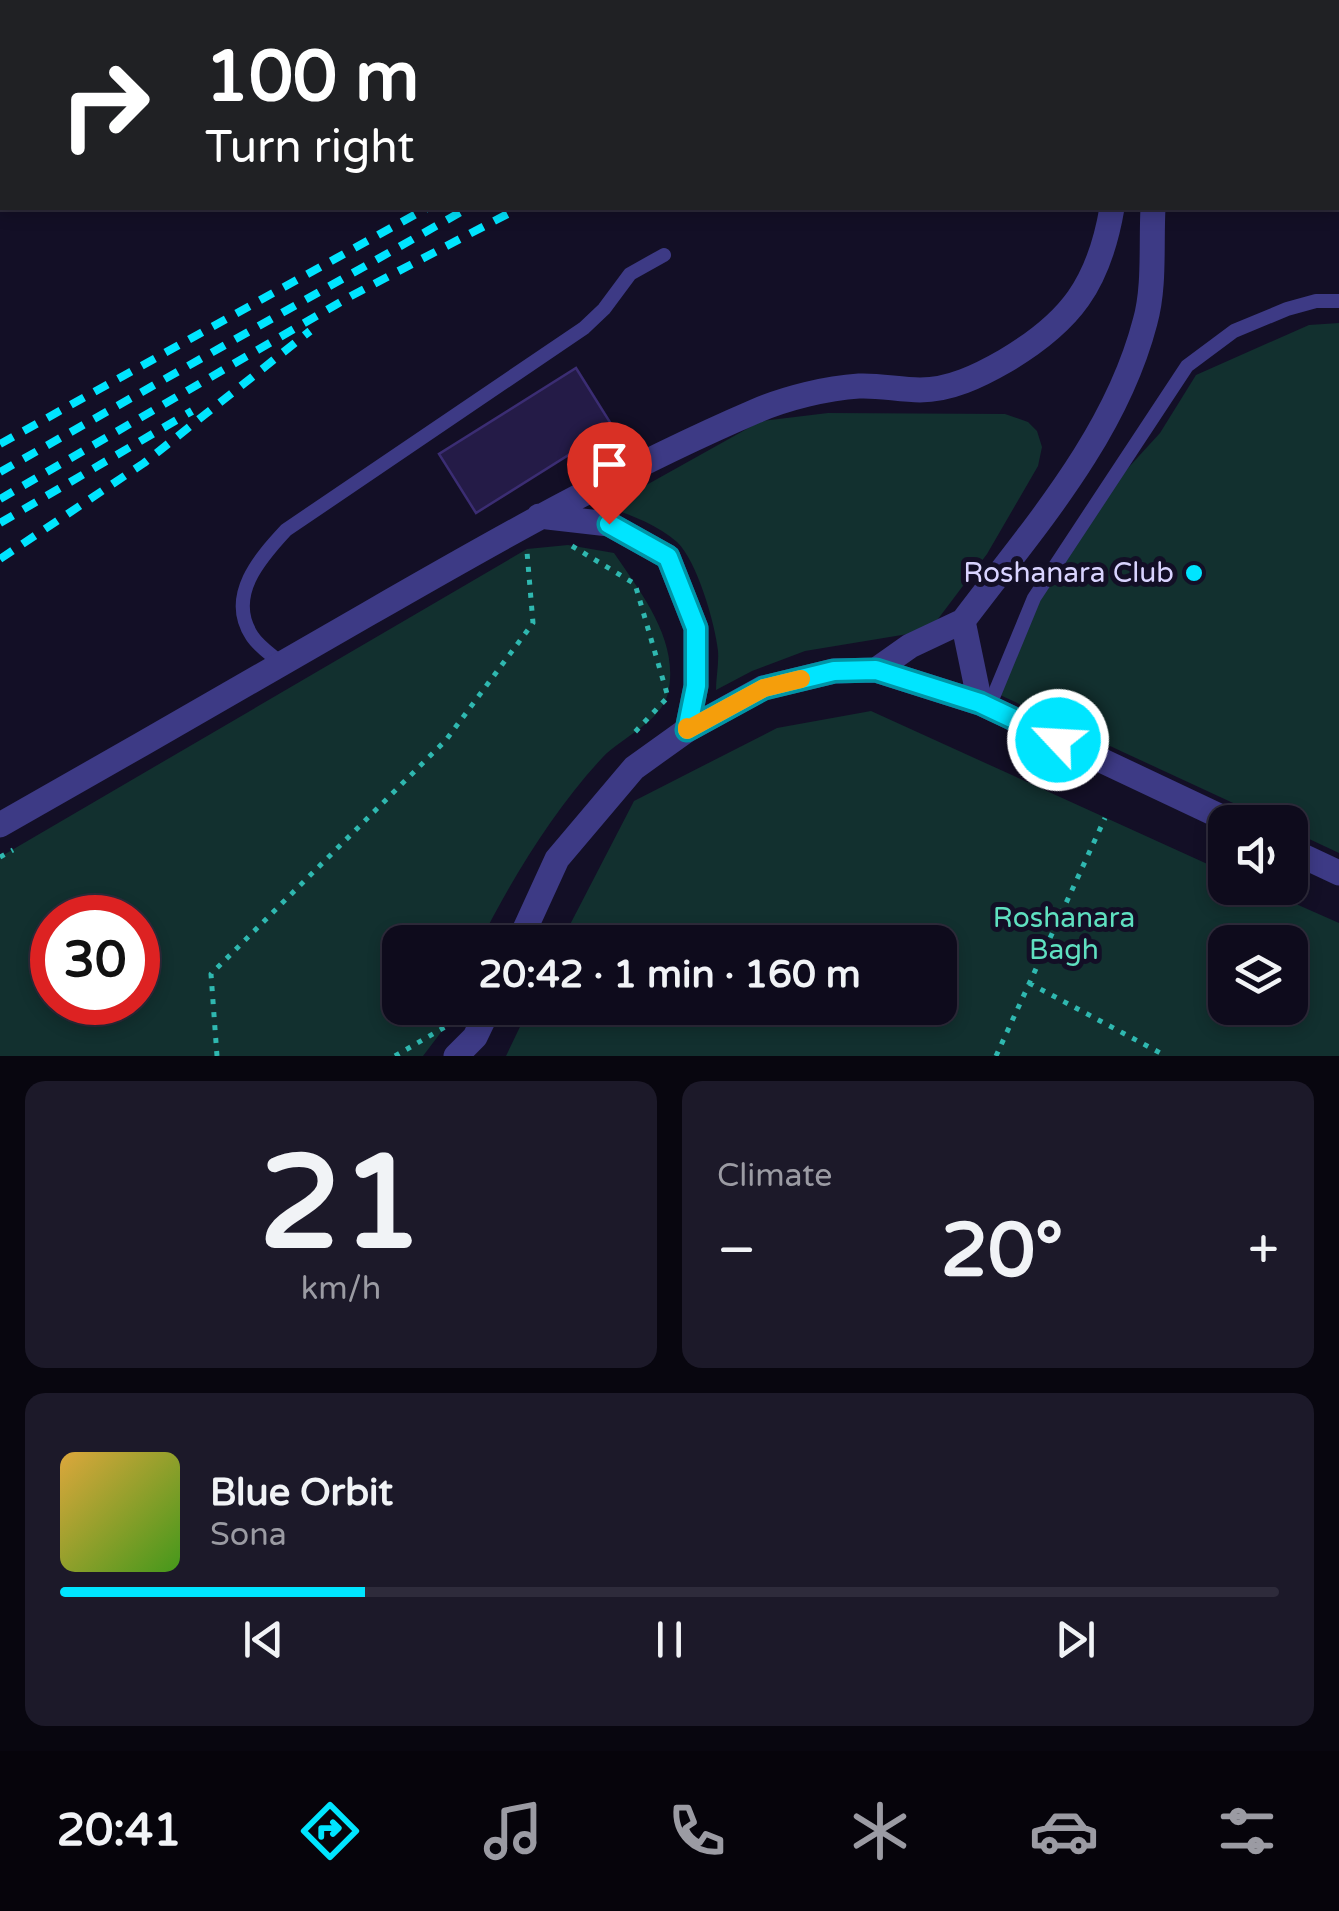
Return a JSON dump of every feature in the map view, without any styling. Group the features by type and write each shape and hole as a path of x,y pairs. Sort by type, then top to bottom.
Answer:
{"street":[{"path":"0,825 539,516 663,453 762,409 858,386 924,390 974,379 1048,334 1075,307 1094,274 1112,210"},
{"path":"876,670 910,646 963,621 1078,468 1114,406 1146,320 1153,210"},
{"path":"539,516 609,524 668,557 696,628 696,686 687,730"},
{"path":"963,621 984,705"},
{"path":"528,925 557,859 634,768 687,730 764,688 834,671 876,670 984,705 1208,811"},
{"path":"1308,858 1339,873"},
{"path":"456,1056 481,1025"}],"lane":[{"path":"282,664 254,639 244,621 243,601 249,576 286,530 584,328 630,274 664,256"},
{"path":"984,705 1034,598 1186,366 1234,331 1287,309 1316,301 1339,301"}],"path":[{"path":"568,544 635,584 668,696 628,740"},
{"path":"510,559 527,549 541,547"},
{"path":"217,1056 211,974 446,740 490,682 533,624 527,549"},
{"path":"996,1056 1105,818"},
{"path":"0,857 17,847"},
{"path":"1029,983 1166,1056"},
{"path":"394,1056 446,1025"}],"green space":[{"name":"Roshanara Club","path":"1339,323 1339,853 1308,838 1308,805 1237,805 1000,695 1013,631 1086,514 1160,433 1196,375 1309,325"},
{"path":"828,413 1005,414 1028,422 1037,431 1042,447 1038,466 987,554 938,619 920,632 805,651 716,690 718,651 713,625 698,577 684,551 653,526 607,507 761,421"},
{"path":"568,545 614,553 646,601 663,636 670,674 664,703 603,757 568,799 520,870 489,925 382,925 382,1025 446,1025 423,1056 0,1056 0,857 527,549"},
{"name":"Roshanara Bagh","path":"871,711 1208,864 1208,905 1298,905 1339,923 1339,1056 506,1056 521,1025 957,1025 957,925 570,925 634,801 777,728"}],"building":[{"path":"576,368 613,427 476,513 439,454"}],"railway":[{"path":"0,444 423,210"},
{"path":"0,472 464,210"},
{"path":"0,499 351,296 515,210"},
{"path":"0,559 144,463 310,331"},
{"path":"0,523 192,411"}],"slow traffic":[{"path":"687,727 764,688 801,679"}],"place":[{"name":"Roshanara Club","path":"1194,573"}],"route":[{"path":"609,524 668,557 696,628 696,686 687,730 764,688 834,671 876,670 980,703 1058,740"}]}
